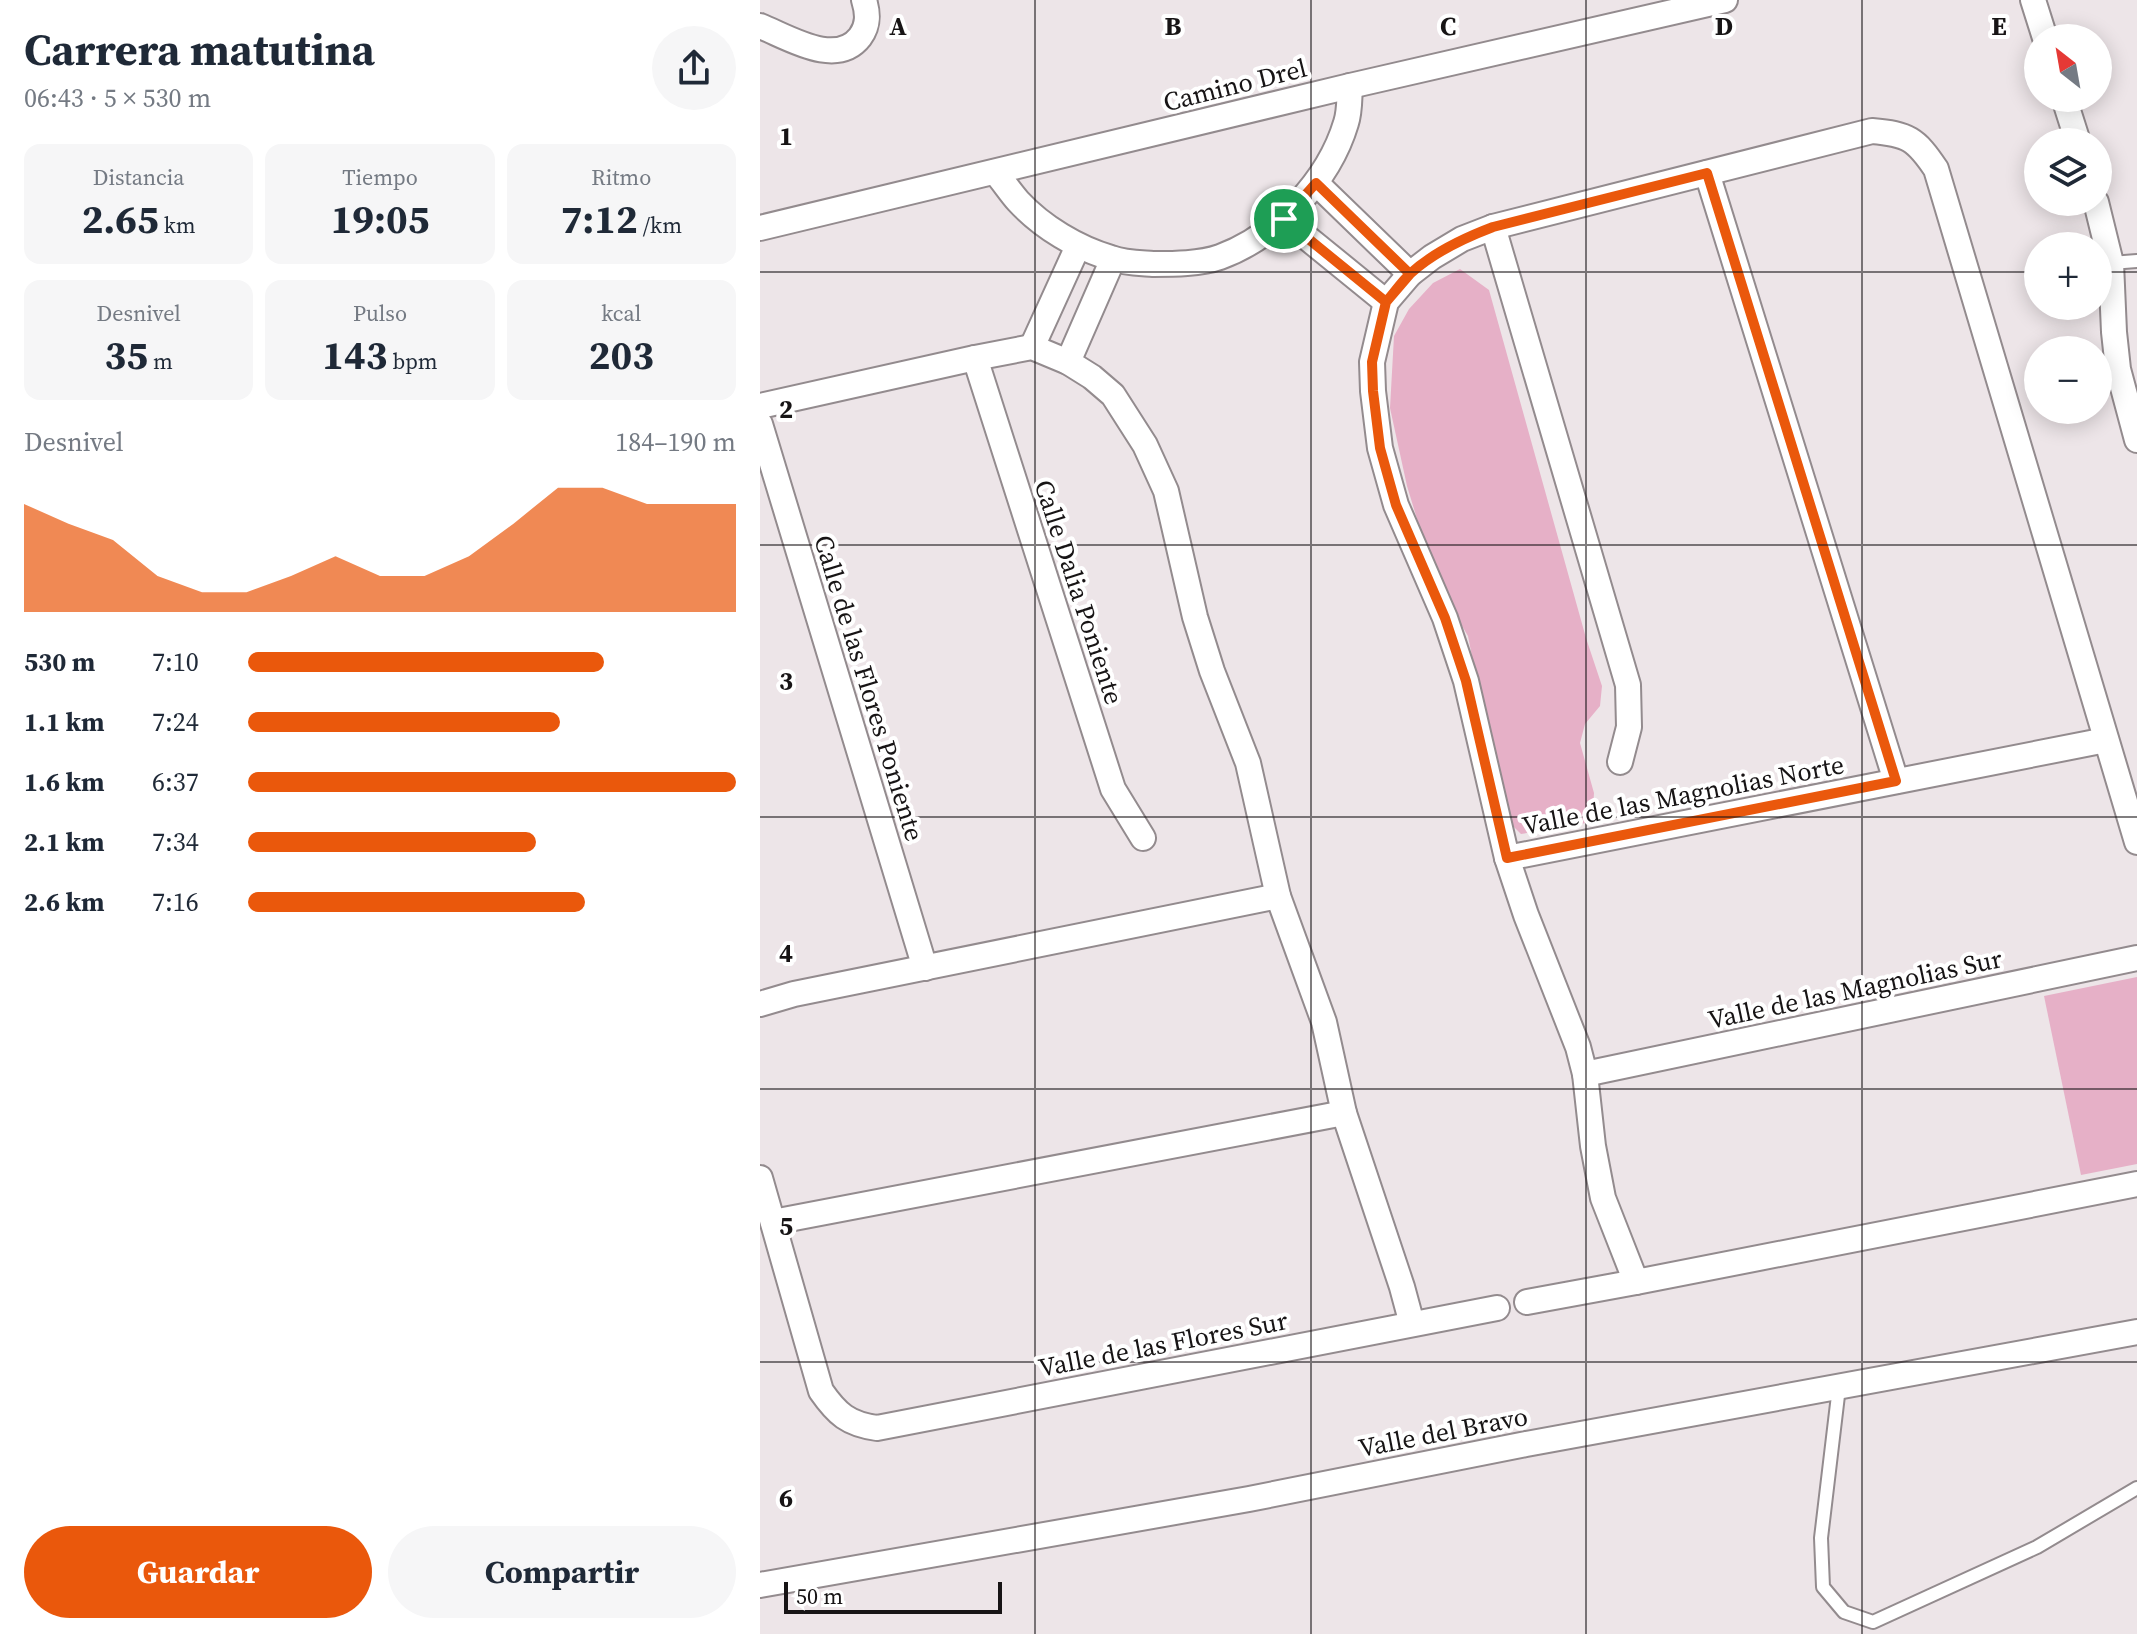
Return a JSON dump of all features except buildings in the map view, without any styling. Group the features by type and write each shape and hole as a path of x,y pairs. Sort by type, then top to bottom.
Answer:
{"street":[{"path":"760,26 820,50 837,51 854,45 864,32 868,17 864,0"},
{"name":"Camino Drel","path":"760,228 1350,86 1725,0"},
{"path":"2033,0 2041,24"},
{"path":"995,172 1019,202 1047,226 1078,246 1113,259 1137,263 1175,264 1219,257 1255,239 1284,219 1316,183 1347,121 1350,86"},
{"path":"1636,1282 1603,1198 1593,1146 1585,1074 1573,1033 1507,858 1466,681 1445,618 1396,505 1380,448 1372,362 1386,302 1410,274 1462,239 1493,227 1872,131 1911,139 1936,169 2137,842"},
{"path":"1707,173 1896,781"},
{"path":"1316,183 1410,274"},
{"path":"1284,219 1386,302"},
{"path":"1493,227 1628,685 1629,727 1620,762"},
{"path":"1032,347 1078,246"},
{"path":"1068,362 1113,259"},
{"path":"2112,286 2118,369 2137,440"},
{"path":"760,406 1032,347 1068,362 1113,395 1145,445 1166,491 1195,617 1212,671 1248,763 1278,896 1324,1022 1344,1113 1412,1324"},
{"name":"Calle Dalia Poniente","path":"975,358 1113,789 1143,838"},
{"name":"Calle de las Flores Poniente","path":"760,424 925,968"},
{"name":"Valle de las Magnolias Norte","path":"1507,858 2106,740"},
{"path":"760,1004 794,994 1278,896"},
{"name":"Valle de las Magnolias Sur","path":"1585,1074 2137,958"},
{"path":"760,1178 773,1222 1344,1113"},
{"path":"1527,1302 2137,1184"},
{"name":"Valle de las Flores Sur","path":"773,1222 821,1391 842,1416 860,1425 877,1428 1497,1308"},
{"name":"Valle del Bravo","path":"760,1585 1234,1501 2137,1332"}],"lane":[{"path":"2112,263 2137,261"},
{"path":"1839,1387 1821,1538 1823,1587 1844,1612 1873,1622 2037,1547 2137,1488"}],"shaded area":[{"path":"1460,269 1489,290 1602,686 1600,706 1585,724 1580,743 1594,793 1592,822 1521,834 1514,827 1497,784 1468,636 1449,604 1428,555 1407,486 1390,408 1394,336 1409,309 1433,283"},
{"path":"2137,977 2137,1164 2081,1175 2044,996"}],"route":[{"path":"1284,219 1316,183 1410,274 1386,302 1372,362 1380,448 1396,505 1445,618 1466,681 1507,858 1896,781 1707,173 1493,227 1462,239 1410,274 1386,302 1284,219"}]}
